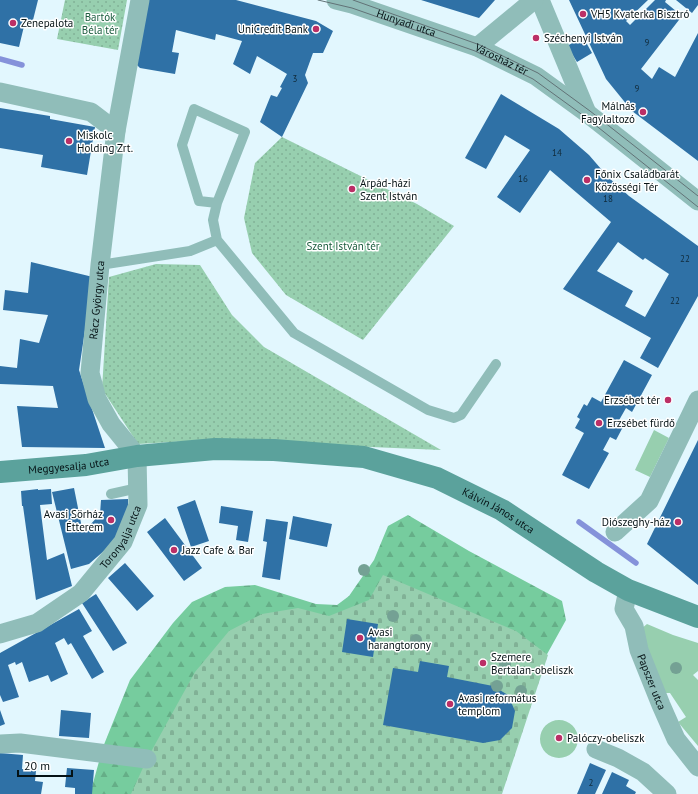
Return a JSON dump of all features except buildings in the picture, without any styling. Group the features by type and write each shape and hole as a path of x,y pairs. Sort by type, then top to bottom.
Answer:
{"street":[{"name":"Rácz György utca","path":"137,456 111,424 97,399 90,373 100,265 116,131 140,0"},
{"name":"Hunyadi utca","path":"336,0 352,4 477,48"},
{"name":"Városház tér","path":"534,0 477,48 536,76 587,113 698,201"},
{"name":"Városház tér","path":"540,0 587,113"},
{"path":"0,92 91,112 116,131"},
{"path":"615,532 649,500 698,400"},
{"name":"Kálvin János utca","path":"137,456 215,449 283,451 364,457 437,478 502,510 596,572 628,590 698,617"},
{"name":"Meggyesalja utca","path":"0,472 86,465 137,456"},
{"name":"Toronyalja utca","path":"0,634 37,623 81,593 123,542 138,505 137,456"},
{"name":"Papszer utca","path":"628,590 624,609 634,626 639,650 676,739 698,767"},
{"path":"0,744 20,743 147,759"},
{"path":"596,749 618,758 643,772 667,794"}],"lane":[{"path":"217,203 199,201 182,145 194,109 245,132 217,203 213,220 217,240 294,333 428,410 454,418 461,415 496,364"},
{"path":"100,265 190,251 217,240"},
{"path":"111,494 138,488"}],"green space":[{"name":"Bartók Béla tér","path":"65,0 127,0 118,50 57,39"},
{"name":"Szent István tér","path":"282,137 417,204 454,226 363,340 286,295 252,253 244,218 255,163"},
{"path":"156,264 200,265 232,315 264,347 441,450 205,440 138,444 102,389 109,277"},
{"path":"654,430 669,438 650,477 635,470"},
{"path":"408,515 469,551 562,601 566,620 546,656 501,794 90,794 103,747 130,680 173,623 192,602 225,587 255,585 316,604 337,605 349,596 374,560 388,526"},
{"path":"383,575 516,631 548,655 502,794 131,794 147,759 195,672 229,631 262,614 298,608 329,616 369,600"},
{"path":"647,624 673,635 698,643 698,671 693,675 698,680 698,746 678,722 686,717 670,693 664,693 641,629"},
{"path":"555,720 563,720 570,723 575,728 578,739 575,750 570,755 563,758 555,758 548,755 543,750 540,743 540,735 543,728 548,723"}],"waterway":[{"path":"0,59 22,65"},
{"path":"579,522 636,563"}],"tram line":[{"path":"318,0 352,8 475,51 533,79 584,116 698,207"},
{"path":"353,0 480,45 538,73 590,111 698,196"}],"place":[{"name":"VH5 Kvaterka Bisztró","path":"583,14"},
{"name":"Zenepalota","path":"13,23"},
{"name":"UniCredit Bank","path":"316,29"},
{"name":"Széchenyi István","path":"536,38"},
{"name":"Málnás Fagylaltozó","path":"643,112"},
{"name":"Miskolc Holding Zrt.","path":"69,141"},
{"name":"Főnix Családbarát Közösségi Tér","path":"587,180"},
{"name":"Árpád-házi Szent István","path":"352,189"},
{"name":"Erzsébet tér","path":"668,400"},
{"name":"Erzsébet fürdő","path":"599,423"},
{"name":"Avasi Sörház Étterem","path":"111,520"},
{"name":"Diószeghy-ház","path":"678,522"},
{"name":"Jazz Cafe & Bar","path":"174,550"},
{"name":"Avasi harangtorony","path":"360,638"},
{"name":"Szemere Bertalan-obeliszk","path":"483,663"},
{"name":"Avasi református templom","path":"450,704"},
{"name":"Palóczy-obeliszk","path":"559,738"}]}
